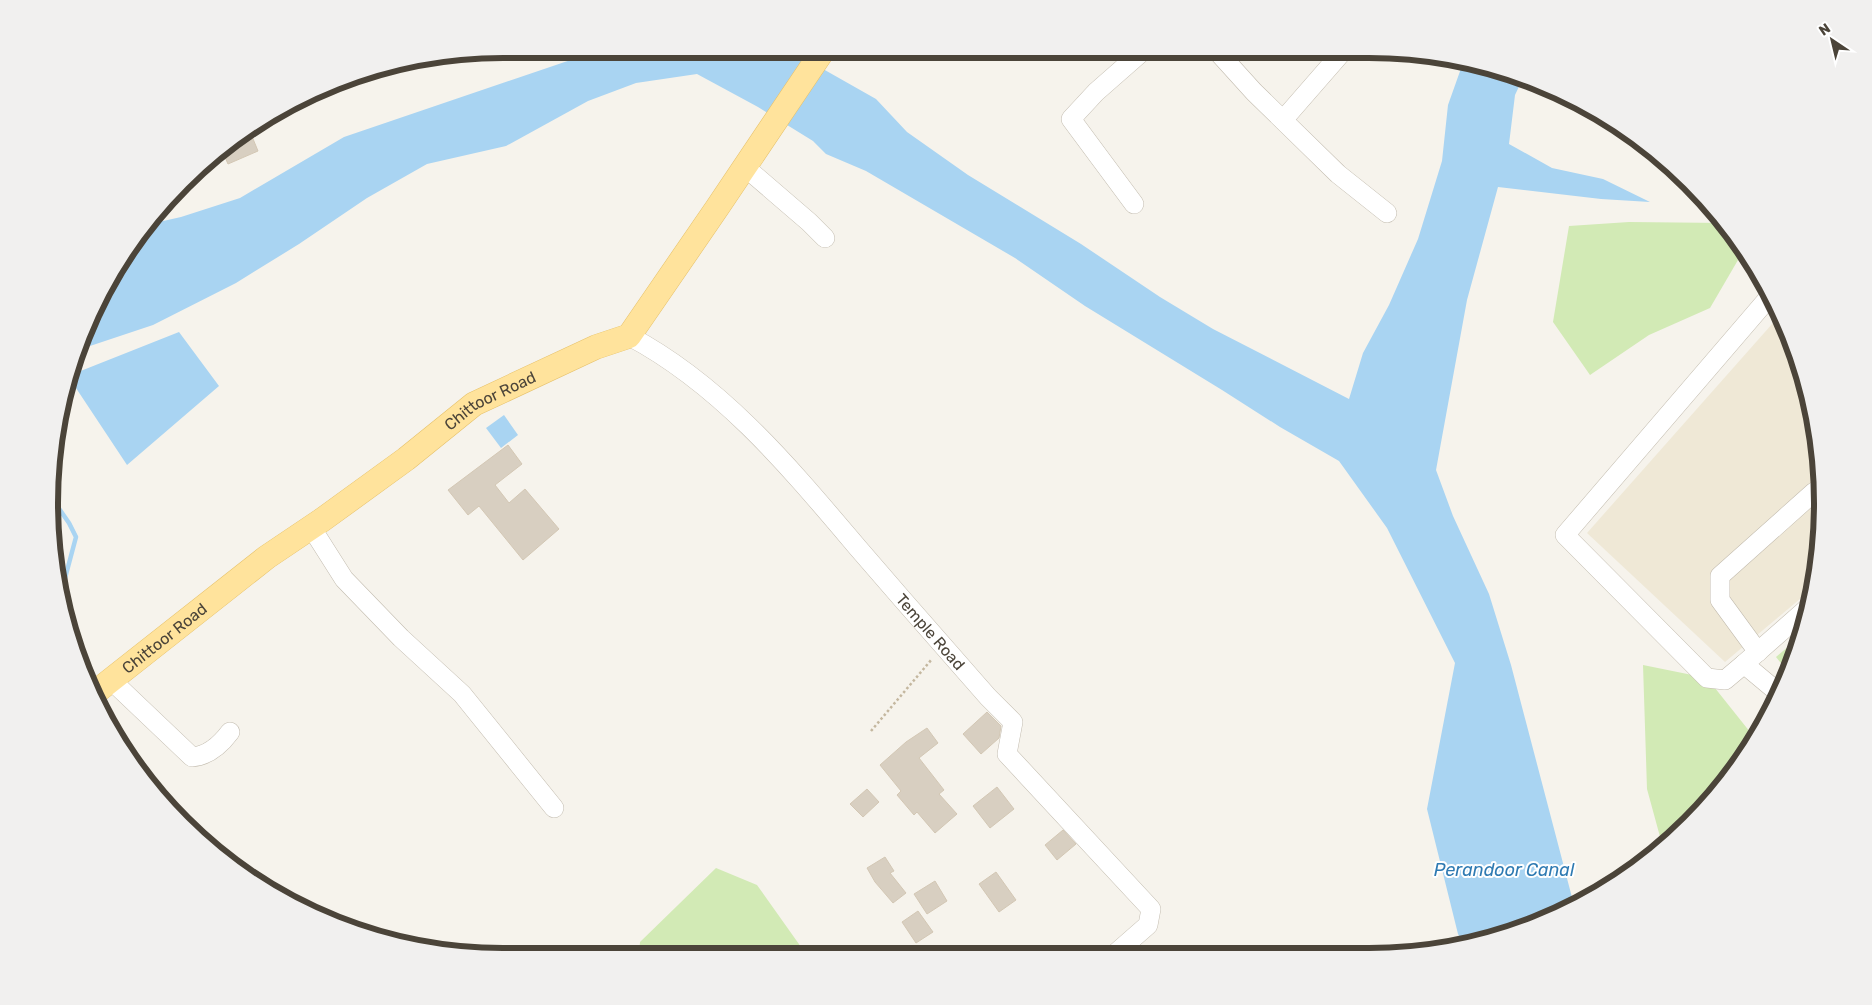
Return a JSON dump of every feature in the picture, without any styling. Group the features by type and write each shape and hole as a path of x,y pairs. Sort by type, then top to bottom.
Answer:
{"main road":[{"path":"629,336 818,58"},
{"name":"Chittoor Road","path":"102,688 266,557 406,458 474,404 596,347 629,336"}],"street":[{"path":"1134,204 1071,119 1096,92 1135,58"},
{"path":"1223,58 1254,92 1338,174 1387,213"},
{"path":"1283,120 1337,58"},
{"path":"745,167 810,222 825,238"},
{"path":"1766,301 1565,535 1707,678 1725,680 1800,615"},
{"name":"Temple Road","path":"629,336 652,348 700,382 760,438 797,477 988,697 1013,722 1007,754 1151,909 1148,925 1122,948"},
{"path":"1774,687 1751,658 1720,600 1720,576 1814,492"},
{"path":"311,527 344,579 401,638 462,694 554,808"},
{"path":"102,688 192,756 206,753 230,732"}],"path":[{"path":"871,731 943,646"}],"shaded area":[{"path":"1775,320 1791,359 1806,416 1811,444 1814,473 1814,532 1805,595 1725,662 1587,533"}],"green space":[{"path":"1629,222 1715,223 1735,248 1738,260 1710,308 1649,335 1590,375 1553,322 1569,226"},
{"path":"1792,644 1783,666 1776,657"},
{"path":"1643,665 1707,678 1750,733 1740,750 1704,796 1661,839 1647,789"},
{"path":"716,868 757,885 802,948 640,948 640,942"}],"water":[{"name":"Perandoor Canal","path":"577,58 804,58 876,99 907,132 968,175 1081,244 1160,297 1213,329 1349,399 1363,353 1389,305 1418,239 1442,161 1448,105 1461,67 1520,84 1515,95 1509,144 1552,168 1603,179 1650,202 1601,199 1498,187 1467,300 1436,470 1453,516 1489,594 1511,665 1572,899 1513,924 1460,938 1458,934 1427,809 1455,663 1387,528 1339,461 1280,427 1085,306 1015,258 866,171 826,154 813,141 758,107 697,74 636,83 588,101 506,146 427,164 367,198 299,244 236,283 153,325 85,348 103,306 117,280 132,255 157,222 181,217 240,198 344,137"},
{"path":"179,332 219,386 127,465 74,385 77,372"},
{"path":"504,415 518,435 501,448 486,428"}],"building":[{"path":"251,135 258,151 228,164 224,155"},
{"path":"508,445 522,464 495,485 509,503 525,489 559,529 523,560 479,506 468,515 448,490"},
{"path":"987,712 1001,726 999,738 981,754 963,734"},
{"path":"927,728 938,743 919,758 944,790 939,794 957,814 935,833 917,812 914,815 897,795 901,791 880,765 906,742"},
{"path":"997,787 1014,809 990,828 973,806"},
{"path":"867,789 879,802 863,817 850,804"},
{"path":"1063,830 1076,844 1057,860 1045,845"},
{"path":"885,857 894,871 890,873 906,893 893,903 875,882 867,868"},
{"path":"996,872 1016,900 999,912 979,884"},
{"path":"935,881 947,901 927,914 914,894"},
{"path":"918,911 933,932 916,943 902,922"}],"waterway":[{"path":"58,507 76,537 64,580"}]}
